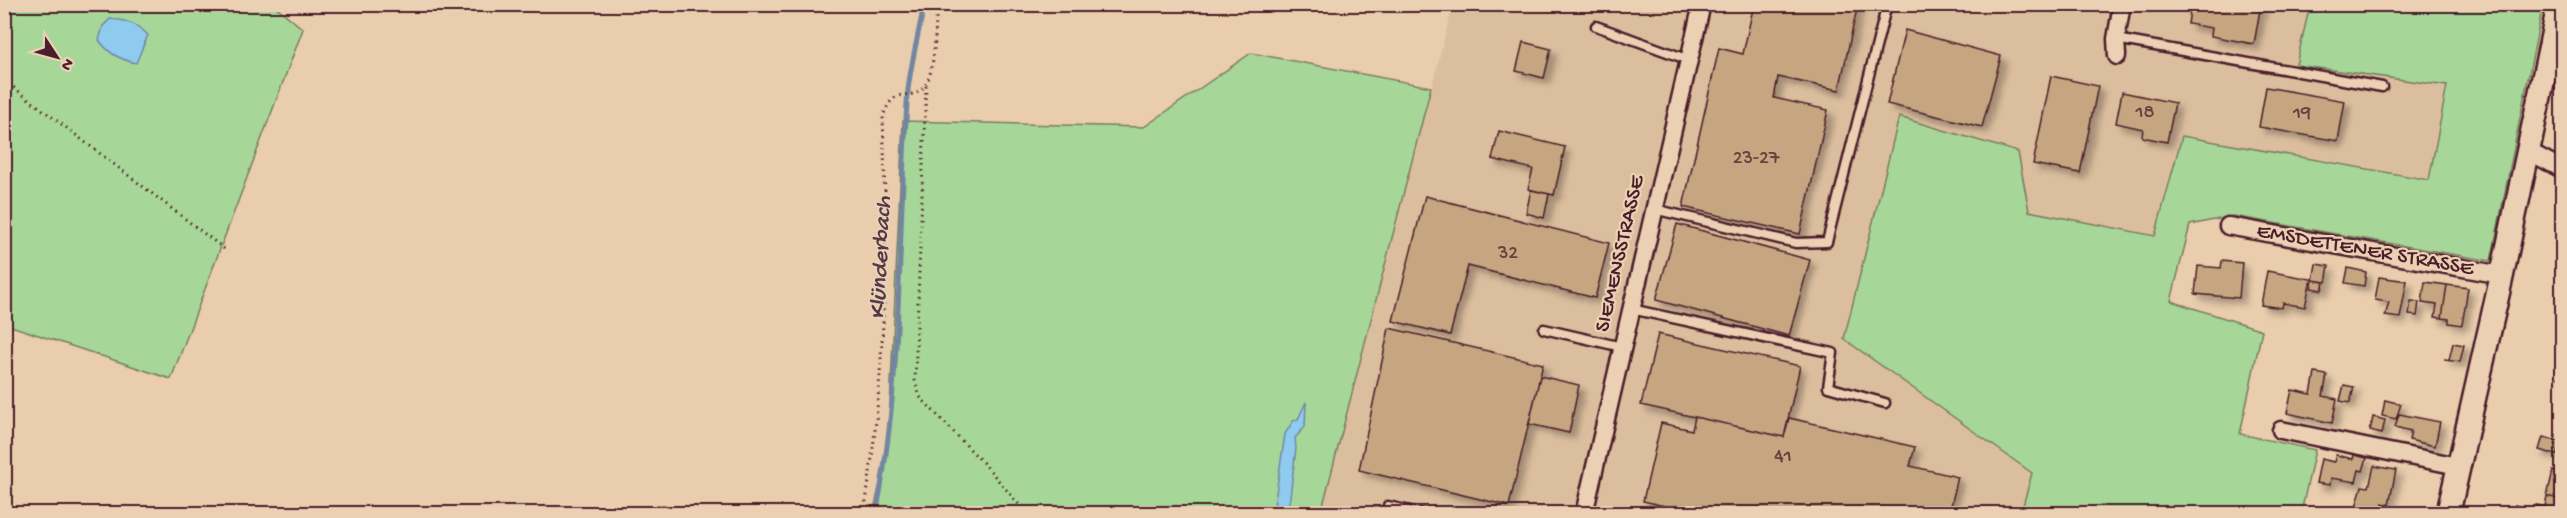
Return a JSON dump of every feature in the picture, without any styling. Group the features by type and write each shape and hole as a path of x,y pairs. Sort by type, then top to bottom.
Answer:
{"main road":[{"name":"EMSDETTENER STRASSE","path":"2448,513 2502,275 2559,4"}],"street":[{"name":"SIEMENSSTRASSE","path":"1584,513 1702,4"},
{"path":"2116,47 2122,4"},
{"path":"2528,151 2562,169"},
{"name":"EMSDETTENER STRASSE","path":"2228,226 2502,275"},
{"path":"2281,430 2458,466"}],"lane":[{"path":"1654,209 1796,243 1827,242 1887,4"},
{"path":"1596,26 1690,60"},
{"path":"2116,47 2382,87"},
{"path":"1631,309 1833,353 1828,387 1886,403"},
{"path":"1544,329 1622,347"},
{"path":"1388,506 1424,513"}],"path":[{"path":"937,4 931,71 926,86 915,380 920,397 1027,513"},
{"path":"4,80 227,251"},
{"path":"864,513 878,411 886,297 883,117 888,102 897,95 918,93 926,86"}],"shaded area":[{"path":"1453,5 2310,5 2297,65 2447,85 2429,180 2182,137 2155,236 2028,211 1844,339 2032,473 2021,513 1321,514"}],"green space":[{"path":"5,5 274,5 303,29 171,379 5,324"},
{"path":"2310,5 2543,5 2491,261 2233,216 2190,225 2171,301 2262,330 2240,434 2315,450 2301,513 2021,513 2032,473 1844,339 1899,117 2018,152 2029,211 2155,236 2182,136 2429,180 2447,86 2296,65"},
{"path":"1251,53 1431,87 1321,513 873,514 888,449 903,121 1144,127"}],"water":[{"path":"110,19 130,23 148,35 136,63 115,55 99,40 103,26"},
{"path":"1306,402 1305,427 1295,438 1296,448 1288,513 1273,513 1285,434 1293,421 1298,419"}],"building":[{"path":"1754,4 1858,4 1839,90 1778,77 1774,98 1828,110 1800,234 1683,207 1719,48 1743,54"},
{"path":"2191,4 2261,4 2254,44 2211,36 2212,28 2188,24"},
{"path":"1905,30 2001,56 1982,127 1887,104"},
{"path":"1523,42 1551,49 1544,78 1516,71"},
{"path":"2051,76 2098,86 2080,173 2033,164"},
{"path":"2266,87 2345,101 2338,141 2259,127"},
{"path":"2122,92 2175,103 2167,142 2142,137 2143,129 2116,123"},
{"path":"1499,131 1565,147 1554,195 1528,189 1533,169 1492,159"},
{"path":"1531,190 1549,194 1544,218 1526,213"},
{"path":"1425,196 1609,243 1595,298 1468,266 1450,335 1393,321"},
{"path":"1677,224 1810,260 1789,336 1656,300"},
{"path":"2222,261 2242,263 2239,298 2195,294 2198,266 2221,268"},
{"path":"2316,264 2329,266 2326,282 2313,280"},
{"path":"2348,268 2366,272 2364,286 2345,283"},
{"path":"2267,271 2311,279 2305,307 2283,303 2282,308 2261,305"},
{"path":"2379,277 2407,281 2400,318 2385,316 2389,302 2375,300"},
{"path":"2313,280 2324,282 2322,290 2311,288"},
{"path":"2425,282 2447,285 2442,318 2435,317 2437,305 2422,303"},
{"path":"2447,285 2468,288 2462,325 2449,323 2449,319 2442,318"},
{"path":"2411,301 2419,302 2417,316 2409,315"},
{"path":"1389,328 1543,364 1509,506 1359,470"},
{"path":"1658,334 1800,366 1784,437 1641,405"},
{"path":"2453,343 2464,345 2460,362 2445,360 2449,360"},
{"path":"2562,368 2562,379 2558,378"},
{"path":"2315,373 2327,375 2323,396 2337,399 2332,423 2287,413 2292,390 2311,394"},
{"path":"1540,376 1579,385 1569,433 1529,424"},
{"path":"2344,385 2354,387 2350,403 2340,401"},
{"path":"2385,400 2401,404 2396,419 2382,416"},
{"path":"2399,414 2440,422 2435,446 2409,440 2411,431 2395,427"},
{"path":"1695,417 1784,437 1789,418 1915,447 1910,466 1958,477 1949,514 1699,514 1643,501 1661,423 1692,430"},
{"path":"2373,417 2385,420 2382,434 2370,431"},
{"path":"2543,437 2561,442 2557,455 2539,450"},
{"path":"2560,444 2562,445 2562,456 2557,455"},
{"path":"2336,455 2353,459 2354,455 2367,458 2363,471 2359,470 2356,482 2331,478 2330,485 2316,483 2321,459 2334,462"},
{"path":"2374,466 2396,470 2389,505 2383,503 2381,514 2354,514 2362,486 2369,487"},
{"path":"2553,471 2562,473 2562,500 2547,496"},
{"path":"2547,496 2562,500 2562,514 2534,514 2536,505 2545,507"},
{"path":"2515,505 2528,509 2526,514 2513,514"}],"waterway":[{"name":"Klünderbach","path":"876,514 885,461 896,355 908,90 924,4"}]}
